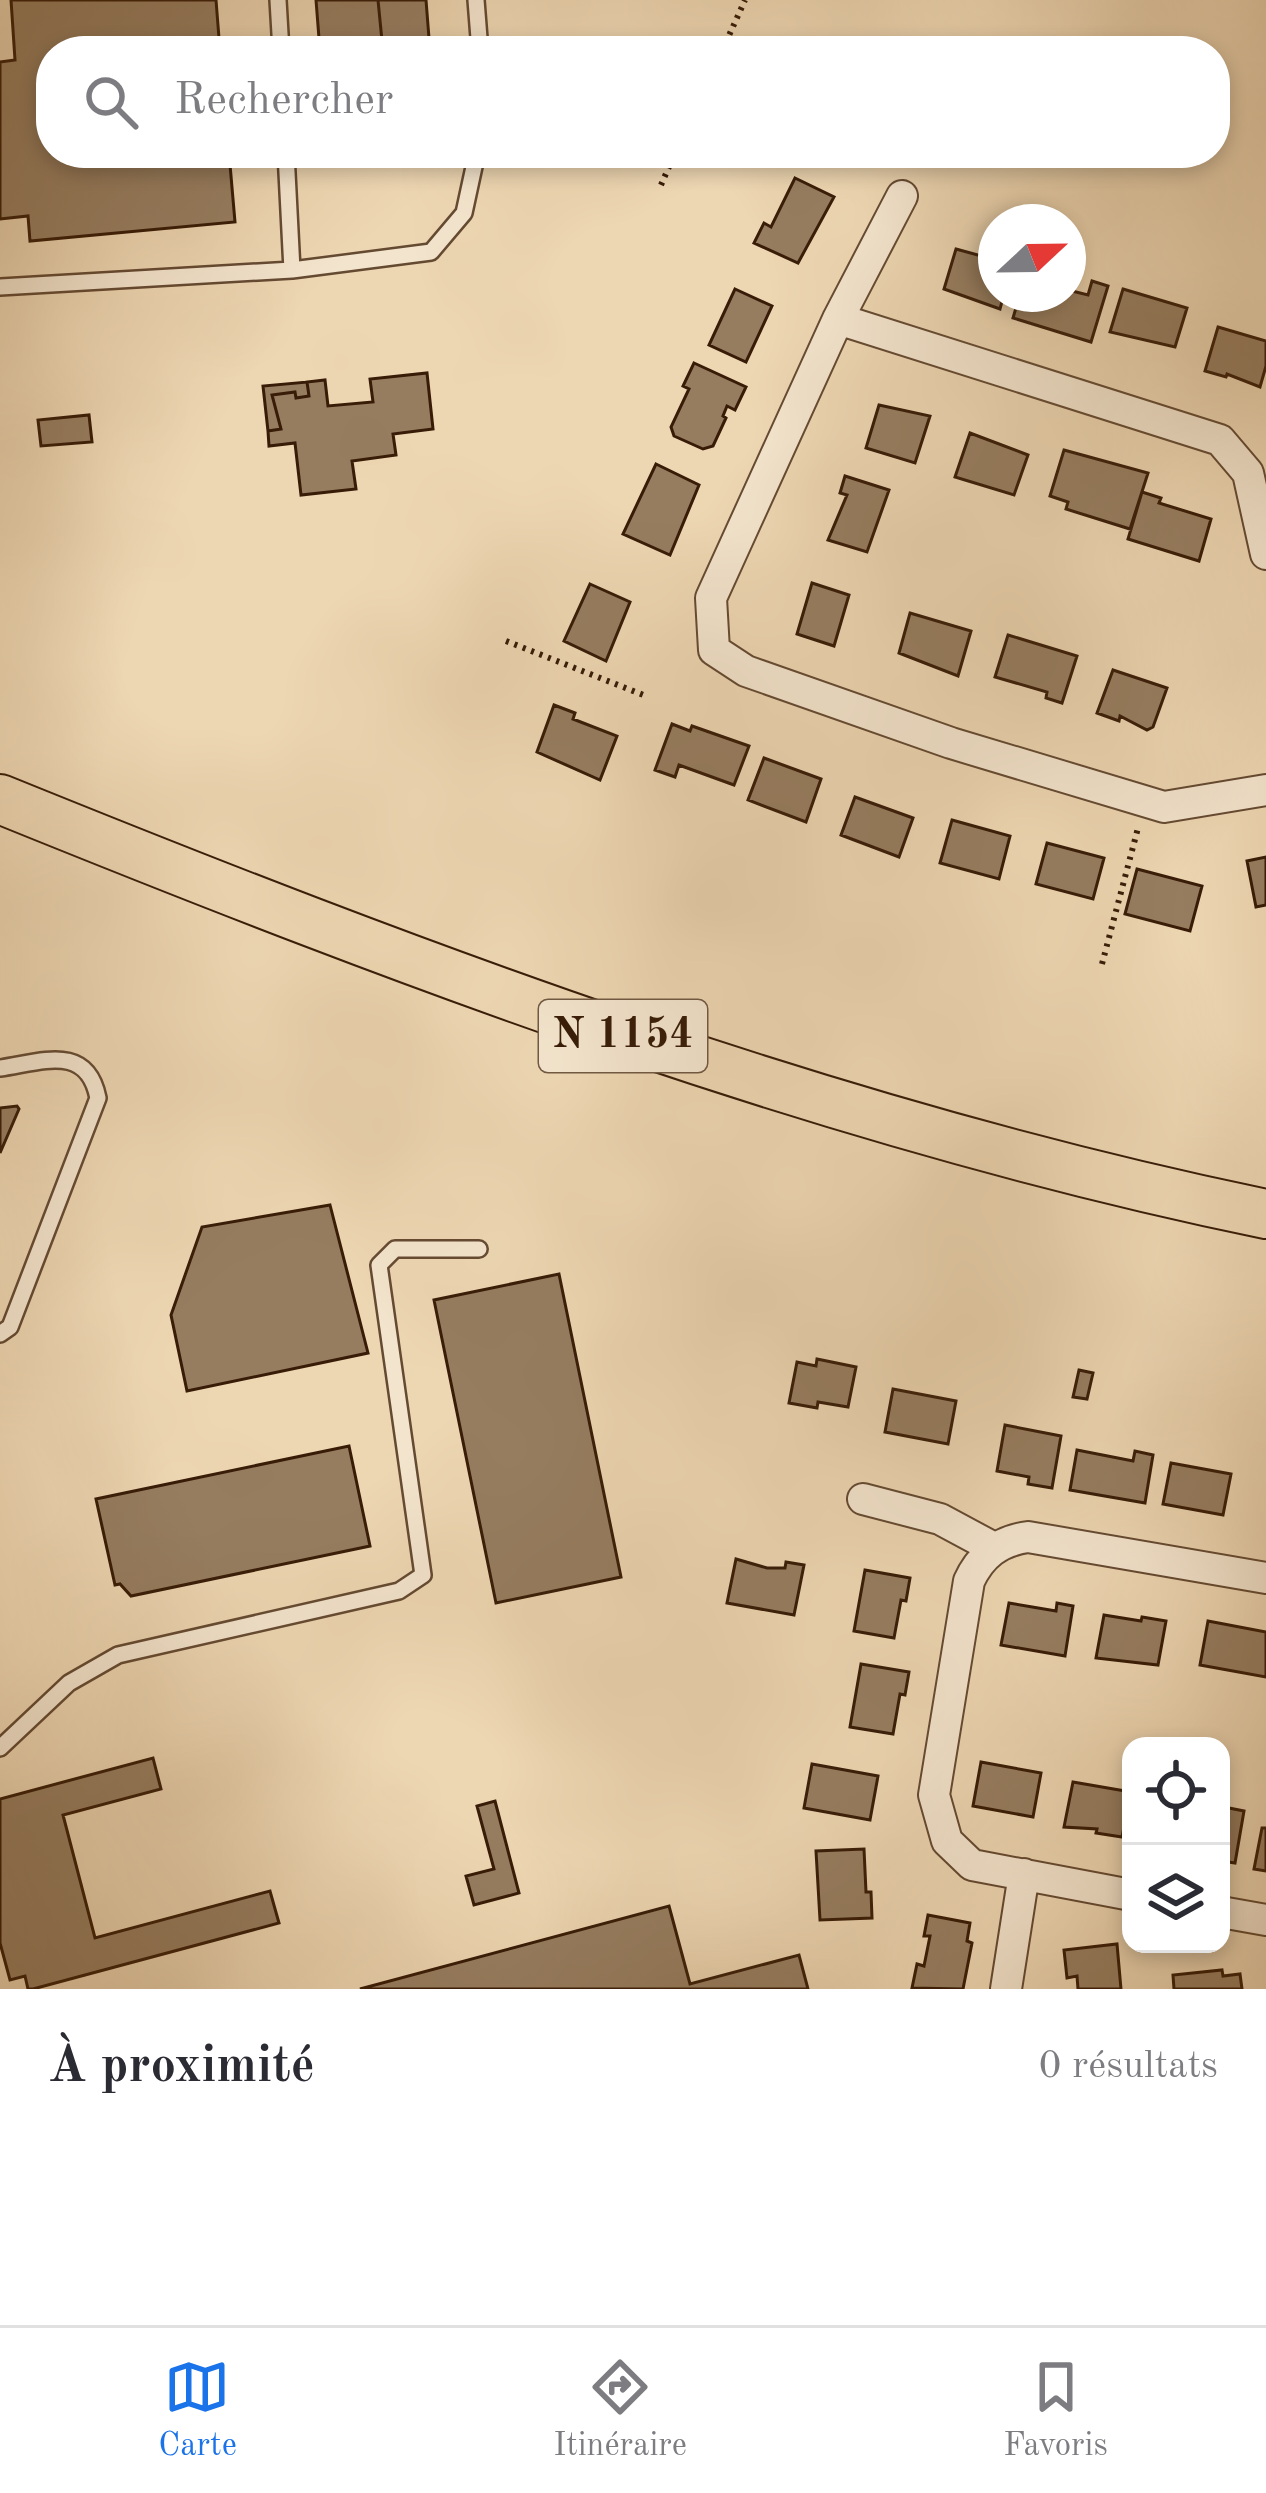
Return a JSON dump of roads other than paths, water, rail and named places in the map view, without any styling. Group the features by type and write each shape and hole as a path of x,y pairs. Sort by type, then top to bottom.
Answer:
{"main road":[{"name":"N 1154","path":"0,799 486,988 692,1060 1037,1161 1266,1214"}],"street":[{"path":"902,196 838,319 711,598 714,650 746,671 930,736 1165,807 1266,790"},
{"path":"838,319 1220,440 1248,472 1266,554"},
{"path":"863,1499 940,1519 994,1548"},
{"path":"1122,1893 972,1865 947,1841 934,1795 969,1581 980,1559 994,1548 1012,1539 1045,1538 1266,1578"},
{"path":"1006,1989 1024,1874"},
{"path":"1230,1914 1266,1921"}],"lane":[{"path":"278,0 280,36"},
{"path":"476,0 480,36"},
{"path":"287,168 292,271"},
{"path":"0,287 292,271 430,252 464,213 474,168"},
{"path":"0,1068 64,1059 85,1068 98,1098 10,1327 0,1334"},
{"path":"0,1748 69,1683 118,1655 399,1591 423,1575 379,1264 395,1250 479,1249"}]}
